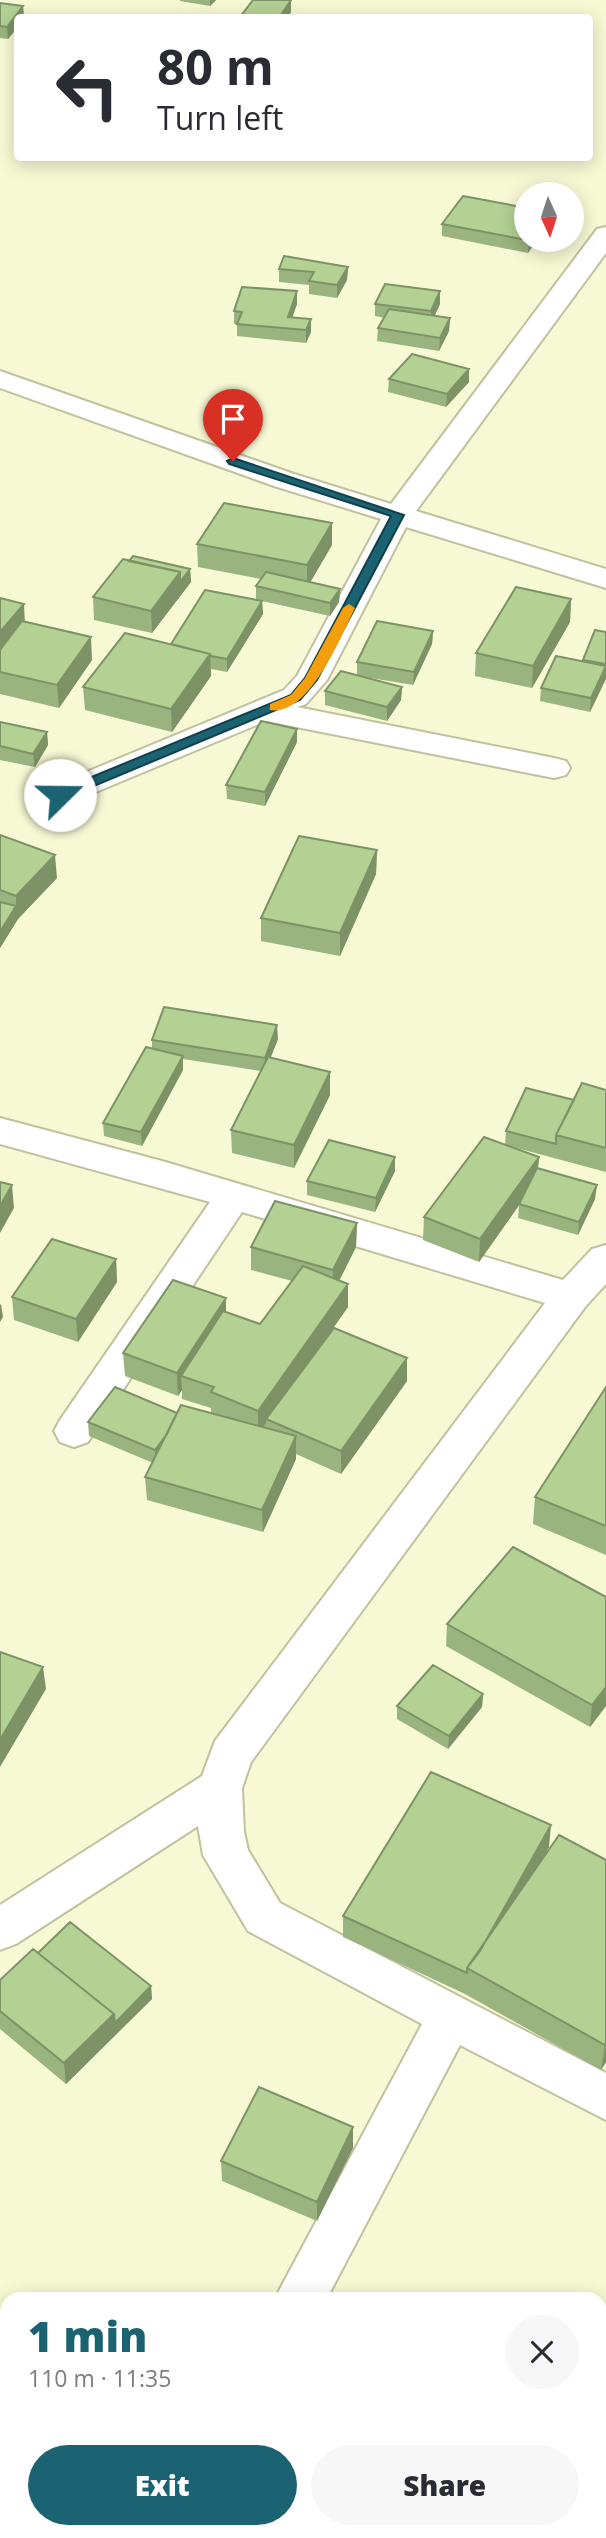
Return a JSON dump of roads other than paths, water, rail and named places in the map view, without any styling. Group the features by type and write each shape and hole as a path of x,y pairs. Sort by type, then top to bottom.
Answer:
{"street":[{"path":"60,795 295,697 311,680 398,515 606,235"},
{"path":"0,379 284,480 606,579"},
{"path":"266,711 554,768"},
{"path":"0,1131 234,1195 571,1297"},
{"path":"74,1431 234,1195"},
{"path":"606,1259 571,1297 231,1754 220,1788 221,1832 226,1855 264,1917 606,2098"},
{"path":"0,1930 220,1788"},
{"path":"303,2292 451,2016"}]}
